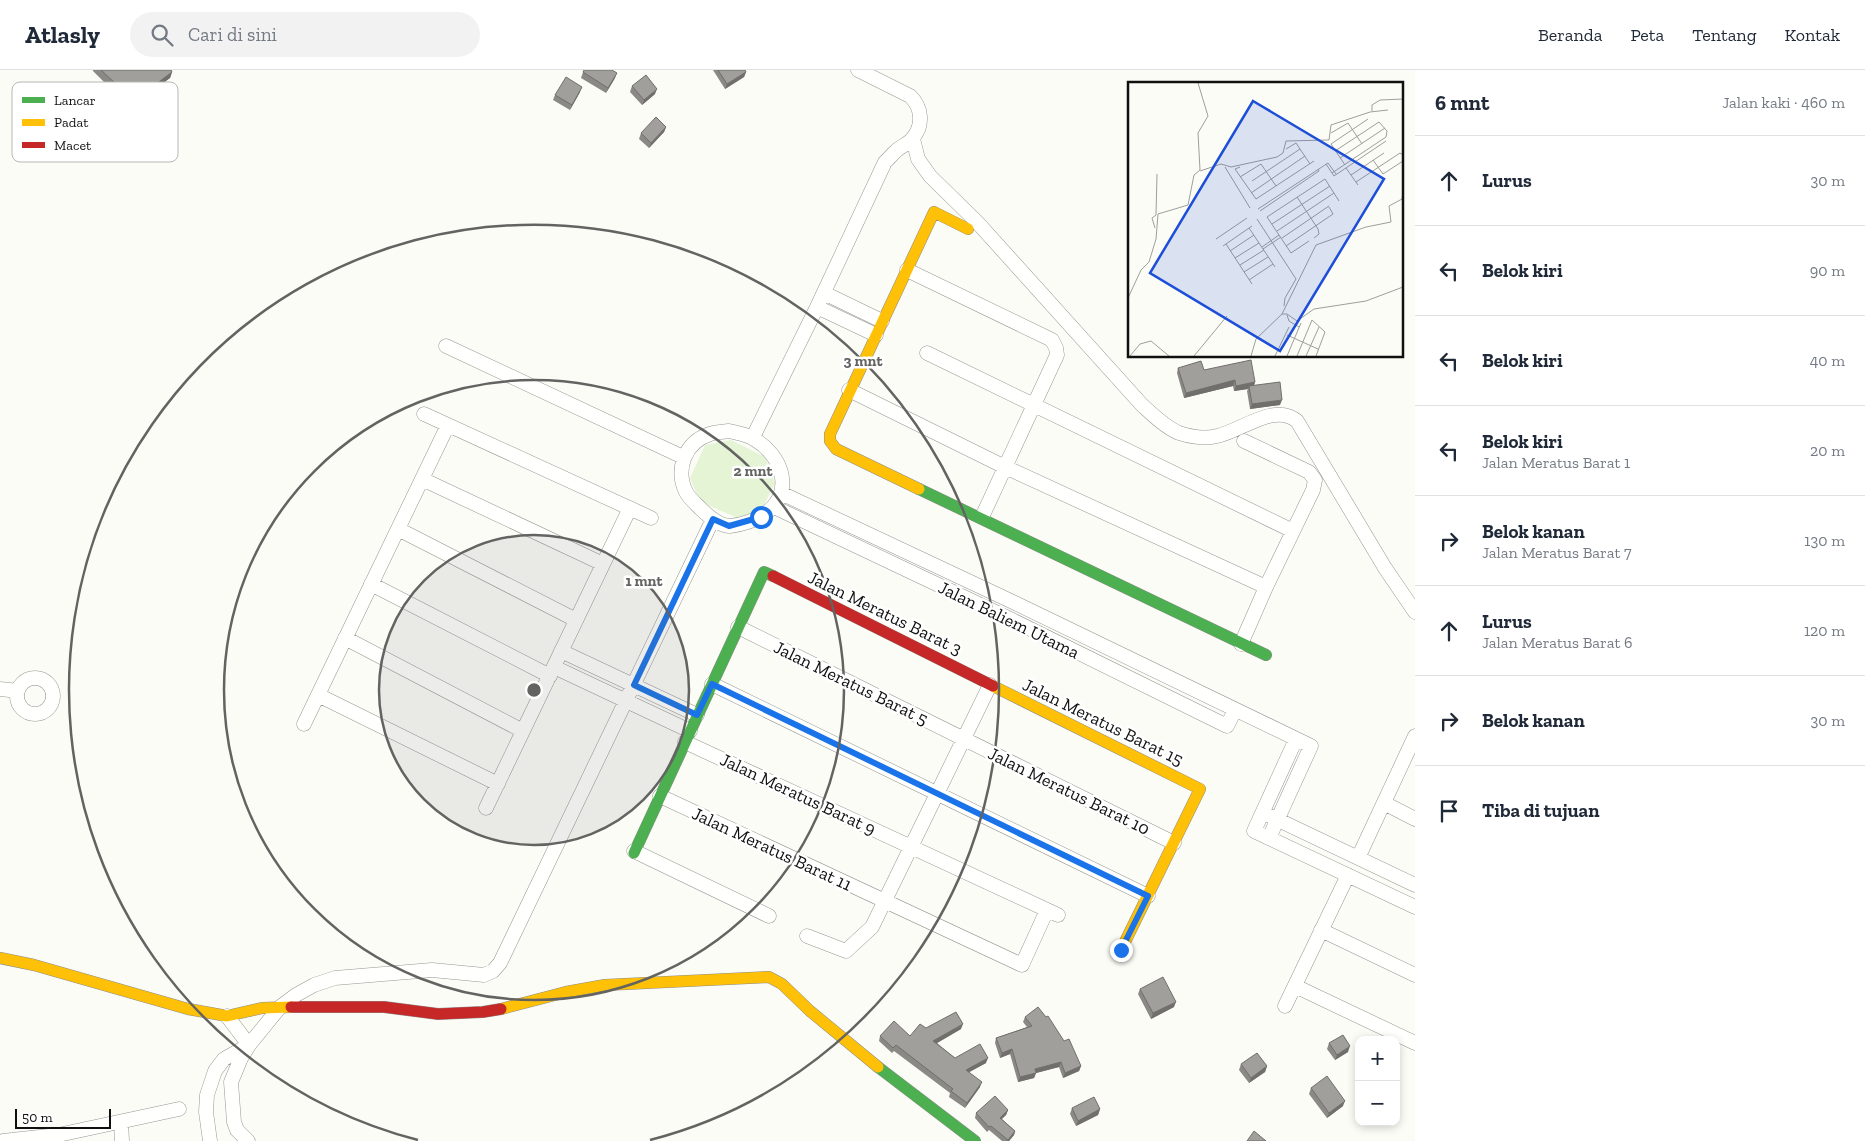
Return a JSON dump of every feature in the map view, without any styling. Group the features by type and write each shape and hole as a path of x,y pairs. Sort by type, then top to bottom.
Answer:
{"street":[{"path":"753,437 885,162 896,150 912,139 919,127 920,108 917,102 910,96 858,70"},
{"path":"912,139 918,159 930,176 977,222 1142,404 1161,421 1177,432 1209,438 1277,414 1290,416 1297,421 1385,568 1415,612"},
{"path":"968,229 934,212 849,390 830,434 830,442 836,449 1266,655"},
{"path":"907,270 1052,340 1056,348 1057,355 1035,406 982,518"},
{"path":"824,292 882,321"},
{"path":"817,306 876,335"},
{"path":"446,346 683,457"},
{"path":"927,353 1293,531"},
{"path":"849,390 1005,467 1266,587"},
{"path":"424,414 651,518"},
{"path":"304,724 448,425"},
{"path":"729,431 753,437 767,447 776,461 783,477 781,493 774,507 761,517 729,526 713,519 686,493 681,474 683,457 692,444 709,434 729,431"},
{"path":"1241,644 1266,587 1314,490 1314,480 1309,472 1244,441"},
{"path":"422,479 603,564"},
{"name":"Jalan Baliem Utama","path":"781,493 1022,606 1311,746 1277,819"},
{"name":"Jalan Baliem Utama","path":"774,507 1006,617 1227,726 1235,710"},
{"path":"486,808 630,508"},
{"path":"248,1141 237,1130 234,1122 231,1082 241,1058 249,1045 280,1007 296,995 314,985 335,978 432,970 484,974 494,971 500,963 713,519"},
{"path":"398,529 576,620"},
{"name":"Jalan Meratus Barat 3","path":"738,628 764,572 990,685"},
{"name":"Jalan Meratus Barat 9","path":"371,584 552,671 626,701 688,736 911,847 1053,912 1022,965"},
{"path":"738,628 634,852 769,916"},
{"name":"Jalan Meratus Barat 5","path":"738,628 964,739"},
{"path":"345,638 523,731"},
{"path":"561,651 697,715"},
{"path":"712,684 1148,896"},
{"path":"807,936 846,951 872,927 990,685"},
{"name":"Jalan Meratus Barat 15","path":"990,685 1200,789 1174,843"},
{"path":"0,689 18,691"},
{"path":"318,695 498,784"},
{"name":"Jalan Meratus Barat 10","path":"964,739 1174,843"},
{"path":"1296,739 1254,831 1415,907"},
{"path":"1358,858 1413,744"},
{"name":"Jalan Meratus Barat 11","path":"660,796 1022,965"},
{"path":"1384,803 1415,819"},
{"path":"1262,812 1415,885"},
{"path":"1269,838 1277,819"},
{"path":"1121,950 1174,843"},
{"path":"1285,1006 1348,875"},
{"path":"1322,930 1415,974"},
{"path":"0,958 34,965 188,1009 227,1016 280,1007 364,1006 438,1014 475,1013 510,1008 566,992 605,985 770,977 782,984 810,1011 878,1067 975,1141"},
{"path":"1295,986 1415,1044"},
{"path":"227,1016 249,1045"},
{"path":"210,1141 206,1112 207,1095 212,1077 224,1059 249,1045"},
{"path":"4,1141 58,1135 179,1110"},
{"path":"121,1122 122,1141"}],"green space":[{"path":"731,440 765,457 775,483 762,509 738,518 700,502 690,478 705,445"}],"building":[{"path":"101,70 171,70 172,72 159,82 114,82"},
{"path":"584,70 612,70 617,73 608,88 583,72"},
{"path":"718,70 745,70 746,72 727,84"},
{"path":"646,75 657,89 644,100 632,86"},
{"path":"566,77 582,87 572,105 555,95"},
{"path":"656,117 666,127 651,143 641,133"},
{"path":"1251,360 1255,382 1236,386 1235,380 1186,393 1178,368 1201,361 1204,370"},
{"path":"1280,382 1282,400 1252,404 1249,386"},
{"path":"1163,977 1176,1002 1153,1013 1140,989"},
{"path":"1038,1007 1046,1017 1048,1016 1064,1041 1069,1039 1081,1066 1065,1073 1061,1062 1035,1069 1036,1073 1020,1077 1012,1049 1002,1053 996,1038 1032,1026 1025,1017"},
{"path":"956,1012 963,1024 933,1041 955,1058 980,1044 988,1058 966,1070 982,1082 967,1103 951,1091 953,1089 896,1045 893,1048 880,1036 894,1021 910,1036 920,1024 926,1028"},
{"path":"1343,1035 1350,1046 1337,1055 1329,1043"},
{"path":"1257,1053 1267,1066 1251,1078 1241,1064"},
{"path":"1327,1076 1345,1101 1329,1113 1311,1088"},
{"path":"995,1096 1008,1110 1000,1118 1015,1131 1008,1140 991,1126 989,1127 976,1113"},
{"path":"1094,1097 1100,1109 1078,1121 1072,1108"},
{"path":"1254,1131 1266,1141 1247,1141"}],"traffic: fast":[{"path":"919,489 1266,655"},
{"path":"634,853 764,572 773,576"},
{"path":"878,1067 975,1141"}],"traffic: slow":[{"path":"919,489 836,449 830,441 830,434 934,212 968,229"},
{"path":"993,686 1200,789 1121,950"},
{"path":"0,958 34,965 188,1009 227,1016 262,1008 291,1007"},
{"path":"501,1009 566,992 605,985 769,977 782,984 810,1011 878,1067"}],"traffic: jam":[{"path":"773,576 993,686"},
{"path":"291,1007 384,1007 438,1014 483,1012 501,1009"}],"route":[{"path":"761,517 729,526 713,519 634,685 697,715 712,684 1148,896 1121,950"}]}
